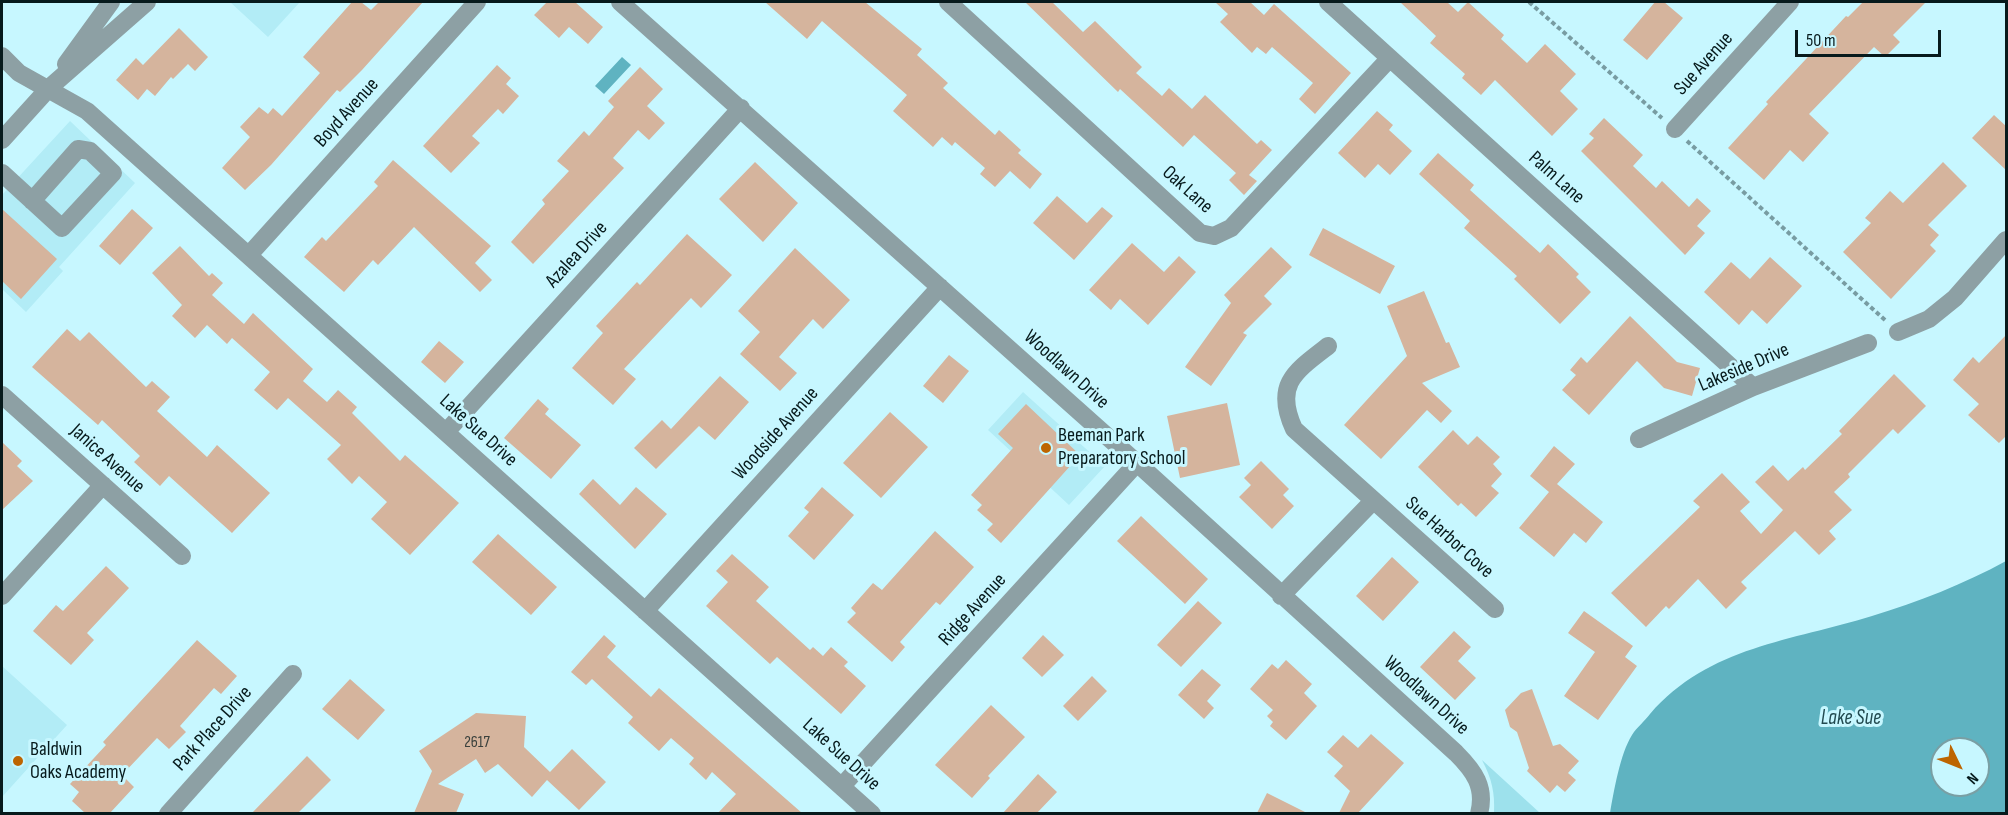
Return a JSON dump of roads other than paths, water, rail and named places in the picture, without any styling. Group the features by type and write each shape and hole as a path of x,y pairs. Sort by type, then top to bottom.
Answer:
{"street":[{"path":"50,88 111,2"},
{"path":"2,140 50,88 147,2"},
{"name":"Boyd Avenue","path":"249,255 477,2"},
{"name":"Woodlawn Drive","path":"620,2 1137,463 1474,772 1481,789 1479,812"},
{"name":"Oak Lane","path":"948,2 1200,233 1214,236 1231,228 1390,58"},
{"name":"Palm Lane","path":"1328,2 1754,387"},
{"name":"Sue Avenue","path":"1675,129 1790,2"},
{"name":"Lake Sue Drive","path":"2,56 19,73 50,88 87,111 872,813"},
{"name":"Azalea Drive","path":"446,432 741,108"},
{"path":"2,173 32,201 62,228 113,173 90,151 78,149 32,201"},
{"path":"1898,332 1929,319 1955,297 2007,240"},
{"name":"Woodside Avenue","path":"645,610 940,287"},
{"name":"Lakeside Drive","path":"1640,440 1754,387 1868,343"},
{"name":"Sue Harbor Cove","path":"1328,346 1299,368 1288,386 1284,408 1294,429 1495,609"},
{"name":"Janice Avenue","path":"2,395 182,556"},
{"name":"Ridge Avenue","path":"842,786 1137,463"},
{"path":"2,596 103,485"},
{"name":"Sue Harbor Cove","path":"1281,596 1373,501"},
{"name":"Park Place Drive","path":"168,813 293,674"}],"water":[{"path":"622,57 631,65 604,94 595,86"},
{"name":"Lake Sue","path":"2006,561 2006,813 1610,813 1621,762 1632,735 1673,691 1698,674 1753,649 1872,616 1957,585"}],"place":[{"name":"Beeman Park Preparatory School","path":"1046,448"},
{"name":"Baldwin Oaks Academy","path":"18,761"}]}
